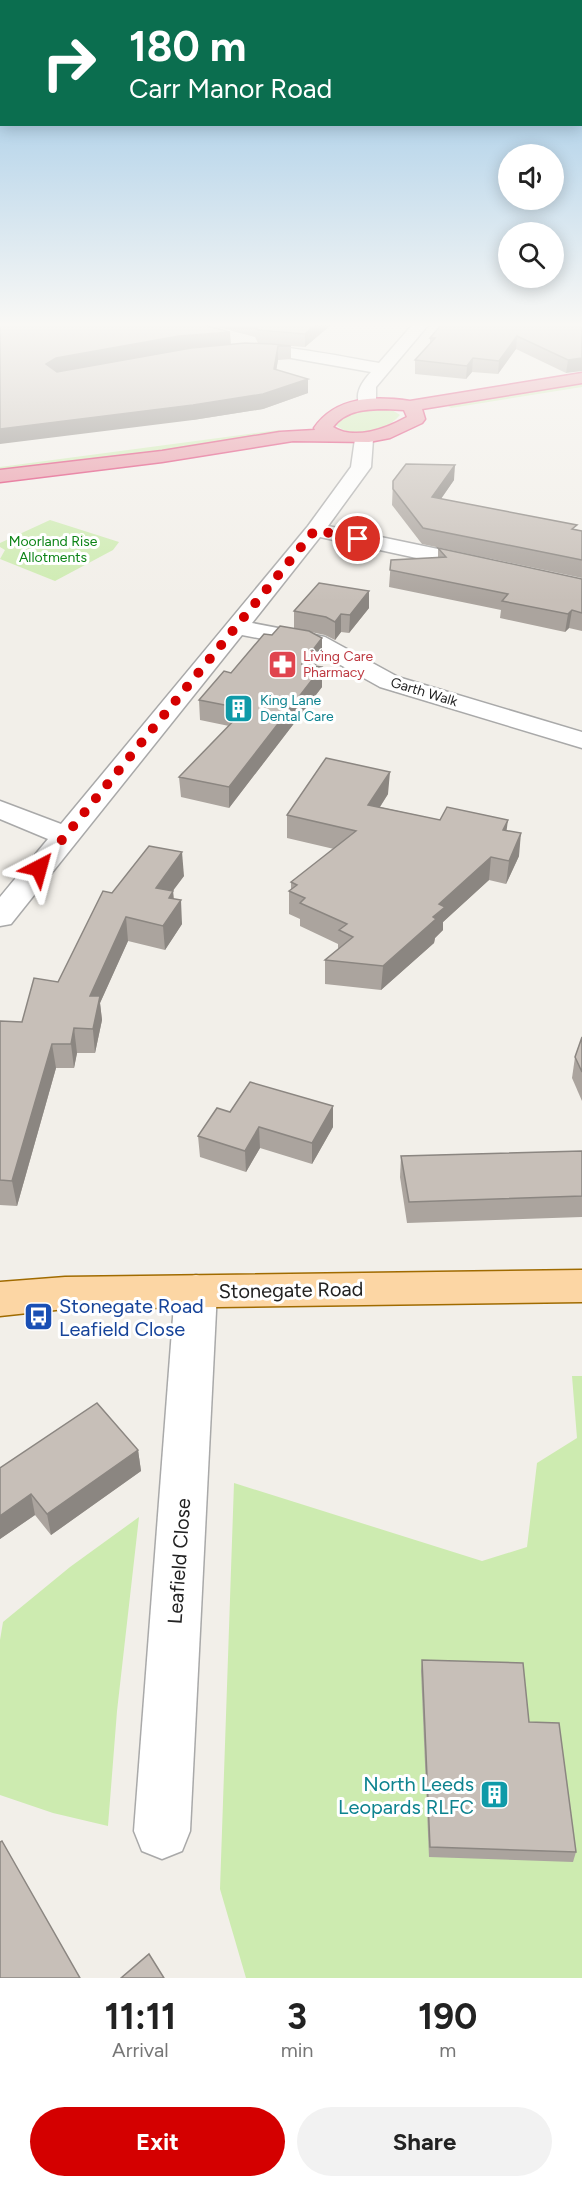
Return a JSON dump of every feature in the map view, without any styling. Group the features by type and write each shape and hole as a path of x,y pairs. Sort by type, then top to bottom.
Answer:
{"highway":[{"path":"0,476 295,436 331,426 347,416"},
{"path":"0,463 182,440 331,426 364,439 401,429 410,416"}],"main road":[{"name":"Stonegate Road","path":"0,1299 65,1293 582,1286"}],"street":[{"path":"0,917 315,530 361,467 364,439"},
{"path":"315,530 503,570"},
{"name":"Garth Walk","path":"236,627 317,642 389,682 582,740"},
{"path":"0,809 66,836"},
{"name":"Leafield Close","path":"162,1832 196,1291"}],"green space":[{"path":"399,416 378,430 359,433 342,429 335,424 338,418"},
{"path":"279,430 283,434 0,472 0,467"},
{"name":"Moorland Rise Allotments","path":"50,520 119,542 113,550 55,581 0,559 5,550 0,547 0,543"},
{"path":"572,1376 582,1376 582,1978 246,1978 220,1889 234,1483 482,1561 527,1547 537,1463 577,1438"},
{"path":"139,1517 117,1711 108,1826 53,1813 0,1795 0,1640 3,1622 70,1567"}],"building":[{"path":"0,416 102,416 0,429"},
{"path":"406,464 455,465 432,497 577,525 572,529 582,531 582,560 423,528 393,489 393,481"},
{"path":"438,548 582,579 582,613 572,610 568,614 502,601 508,594 390,570 391,560 446,557"},
{"path":"319,583 369,591 350,615 341,614 335,622 326,617 294,611"},
{"path":"280,626 309,631 322,638 302,664 322,667 229,787 179,777 245,709 199,700 224,671 231,673 264,634 272,635"},
{"path":"326,758 390,772 368,805 440,820 447,807 508,820 503,830 521,833 509,861 491,857 439,904 445,907 433,917 436,919 383,966 325,960 353,937 339,930 347,924 300,903 305,898 289,891 297,885 291,882 356,831 287,815"},
{"path":"149,846 182,852 156,888 173,891 169,898 181,900 163,926 126,917 90,996 100,996 93,1029 74,1028 71,1044 52,1044 12,1181 0,1180 0,1021 22,1022 34,978 58,982 103,891 112,893"},
{"path":"582,1037 582,1072 575,1057"},
{"path":"250,1082 333,1106 312,1143 259,1127 245,1151 198,1136 217,1108 230,1112"},
{"path":"582,1151 582,1196 409,1202 401,1156"},
{"path":"97,1403 138,1450 47,1514 31,1494 0,1516 0,1468"},
{"name":"North Leeds Leopards RLFC","path":"422,1660 523,1663 529,1722 559,1723 576,1852 430,1847"},
{"path":"2,1841 80,1978 0,1978 0,1842"},
{"path":"149,1954 164,1978 121,1978"}],"place":[{"name":"Living Care Pharmacy","path":"282,664"},
{"name":"King Lane Dental Care","path":"239,708"},
{"name":"Stonegate Road Leafield Close","path":"38,1317"},
{"name":"North Leeds Leopards RLFC","path":"495,1795"}],"route":[{"path":"39,868 315,530 358,539"}]}
